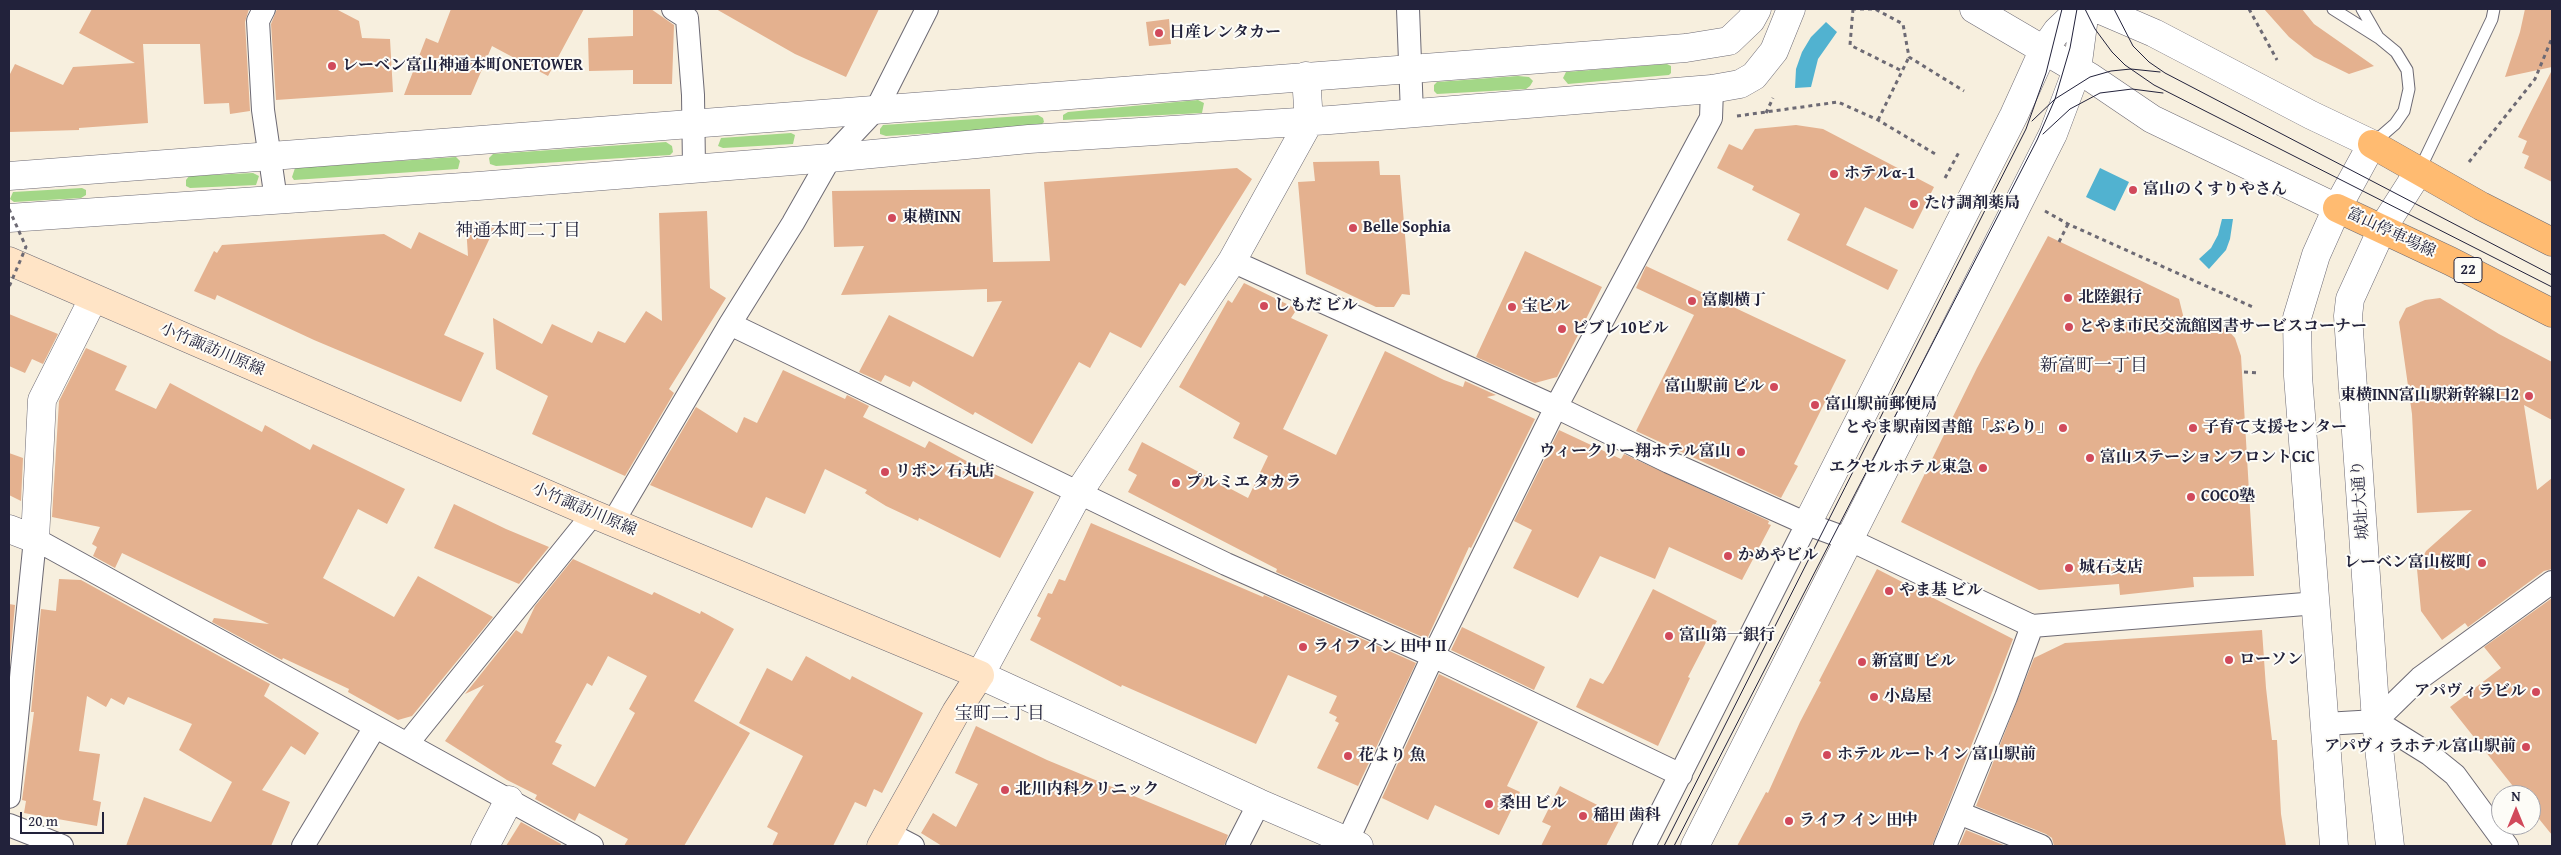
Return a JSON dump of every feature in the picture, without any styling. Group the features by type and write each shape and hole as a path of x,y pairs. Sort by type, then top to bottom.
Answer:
{"main road":[{"path":"2372,144 2552,242"},
{"name":"富山停車場線","path":"2337,208 2552,313"},
{"name":"小竹諏訪川原線","path":"9,261 93,299 603,518 980,675"},
{"path":"885,840 956,712 980,675"}],"street":[{"path":"264,9 258,21 263,110 276,200"},
{"path":"407,744 603,518 730,324 793,223 830,158 877,108 927,9"},
{"path":"1408,9 1412,114"},
{"path":"9,176 693,125 877,108 1686,48 1729,41 1751,20 1757,9"},
{"path":"9,218 276,200 830,158 1029,139 1309,122 1712,89 1740,84 1754,76 1774,51 1791,9"},
{"path":"1974,9 2077,70 2152,119 2337,208"},
{"path":"1644,846 2010,124 2043,51 2057,31 2080,9"},
{"path":"1695,846 2038,164 2077,70 2085,9"},
{"path":"2098,9 2154,33 2372,144 2337,208 2309,273 2297,318 2298,376 2317,603 2334,846"},
{"path":"684,12 693,125 694,168"},
{"path":"1306,76 1309,122 1232,261 1079,492 980,675 1353,844 1433,656 1556,408 1710,118 1712,89"},
{"name":"城址大通り","path":"2390,846 2376,721 2348,316 2350,299 2382,230 2419,171"},
{"path":"1232,261 1556,408 1669,462 1807,524 1848,539 2032,626 2317,603"},
{"path":"9,797 35,539 42,400 93,299"},
{"path":"730,324 1226,564 1433,656 1681,776"},
{"path":"9,529 35,539 592,846"},
{"path":"2376,721 2420,678 2552,582"},
{"path":"1945,846 2006,697 2032,626"},
{"path":"2325,724 2376,721 2429,754 2455,774 2507,846"},
{"path":"303,846 375,726"},
{"path":"485,846 509,800"},
{"path":"1236,846 1259,803"},
{"path":"1959,813 2041,846"},
{"path":"9,825 62,846"},
{"path":"885,840 913,846"}],"lane":[{"path":"2333,9 2379,38 2396,52 2407,70 2409,89 2404,111 2396,124 2372,144"},
{"path":"2362,9 2379,38"},
{"path":"2419,171 2488,27 2494,9"}],"path":[{"path":"1878,120 1909,57 1903,24 1875,9 1852,9 1850,46 1902,71"},
{"path":"2249,9 2277,60"},
{"path":"2469,162 2535,78 2552,38"},
{"path":"1909,57 1964,91"},
{"path":"1733,117 1838,102 1878,120 1937,155"},
{"path":"1945,178 1959,152"},
{"path":"9,209 26,247 9,287"},
{"path":"2044,210 2068,224 2255,308"},
{"path":"2059,242 2068,224"},
{"path":"2244,372 2258,373"}],"green space":[{"path":"1667,64 1671,66 1671,73 1669,75 1568,84 1563,78 1566,72"},
{"path":"1518,76 1529,77 1533,81 1526,89 1437,94 1434,91 1434,85 1437,82"},
{"path":"1198,100 1204,103 1202,113 1063,120 1063,115 1068,112"},
{"path":"1038,115 1043,118 1044,122 1039,127 886,136 880,134 880,129 883,125"},
{"path":"791,133 795,135 793,144 723,148 718,146 721,138"},
{"path":"666,142 672,146 673,152 670,155 496,166 490,164 489,158 493,154"},
{"path":"456,157 460,161 458,169 294,180 292,177 295,168"},
{"path":"253,173 259,176 256,185 190,188 186,186 186,180 189,176"},
{"path":"82,188 86,190 86,195 81,198 14,202 10,199 13,192"}],"water":[{"path":"1826,22 1837,32 1818,59 1811,87 1795,88 1796,69 1802,52 1811,37"},
{"path":"2100,168 2129,182 2115,211 2086,197"},
{"path":"2222,219 2233,219 2230,239 2226,250 2209,269 2199,259 2211,248 2218,235"}],"building":[{"path":"92,9 249,9 245,22 250,111 230,114 229,103 204,104 200,44 143,44 148,123 79,128 79,130 9,132 9,76 15,64 63,85 73,67 135,63 79,33"},
{"name":"レーベン富山神通本町ONETOWER","path":"277,9 336,9 359,21 362,38 390,39 393,92 276,100 271,24"},
{"path":"451,9 584,9 548,76 492,46 471,95 404,95 426,38 438,43"},
{"path":"633,9 651,9 674,25 672,84 633,84 633,70 589,71 588,38 633,36"},
{"path":"716,9 879,9 846,77 795,54"},
{"path":"2264,9 2302,9 2314,24 2374,66 2349,74 2314,57 2289,37"},
{"path":"2525,9 2552,9 2552,67 2505,77 2520,32"},
{"name":"日産レンタカー","path":"1169,19 1171,44 1149,46 1146,22"},
{"path":"2552,70 2552,182 2524,168 2529,156 2522,153 2527,141 2518,137"},
{"name":"ホテルα-1","path":"1796,125 1823,129 1934,187 1913,229 1865,207 1846,245 1898,270 1888,290 1787,240 1800,214 1752,190 1754,186 1717,168 1729,144 1742,150 1755,129"},
{"name":"Belle Sophia","path":"1379,161 1380,175 1400,175 1410,295 1402,294 1394,307 1376,307 1306,274 1298,182 1315,181 1313,162"},
{"path":"1237,168 1252,179 1185,286 1180,283 1141,348 1110,332 1090,368 1079,362 1032,444 975,412 973,415 913,381 910,387 885,375 881,382 859,372 889,315 973,357 1002,301 987,302 987,289 841,295 864,246 834,247 832,191 990,189 993,262 1050,261 1044,182"},
{"path":"707,211 710,288 726,298 669,389 674,393 625,476 532,434 548,396 496,369 493,318 542,344 552,324 592,343 598,331 625,343 646,311 662,321 659,213"},
{"path":"496,225 444,335 484,353 461,402 314,340 217,295 215,300 194,291 214,251 217,253 222,245 384,234 411,249 419,232 468,256 466,226"},
{"name":"富山ステーションフロントCiC","path":"2048,236 2179,299 2184,319 2212,320 2226,328 2235,338 2241,356 2254,576 2193,577 2194,587 2120,595 2119,584 2039,590 1901,522 1977,368"},
{"path":"1525,251 1602,287 1557,377 1535,383 1476,357"},
{"path":"1646,266 1846,360 1794,464 1798,466 1781,498 1636,431 1694,315 1636,288"},
{"path":"1244,283 1297,309 1291,318 1328,335 1283,429 1336,455 1385,351 1444,380 1463,387 1465,381 1496,395 1487,397 1535,419 1471,548 1469,547 1427,639 1276,572 1277,569 1128,492 1137,475 1128,470 1142,442 1248,498 1268,456 1233,438 1240,423 1179,387 1228,300 1232,303"},
{"path":"2440,298 2499,334 2552,362 2552,420 2524,405 2537,490 2552,478 2552,569 2544,571 2468,627 2465,623 2442,640 2421,611 2417,569 2426,551 2472,510 2417,513 2412,414 2399,322 2406,308 2425,300"},
{"path":"9,314 58,334 43,364 32,359 25,373 9,366"},
{"path":"86,348 127,366 115,390 156,409 170,383 262,432 265,425 310,450 313,444 405,489 387,524 358,509 323,578 394,617 418,576 493,617 412,716 398,720 348,692 349,689 283,658 282,660 212,622 214,618 269,624 122,553 115,568 93,556 97,547 92,544 100,527 52,517 59,401"},
{"path":"783,370 845,399 847,395 869,406 863,417 925,448 929,441 974,465 1034,492 1000,558 919,518 918,521 886,506 865,493 867,490 825,469 805,514 766,497 752,528 650,485 696,407 737,433 744,417 757,423"},
{"path":"1559,430 1621,459 1624,454 1769,521 1768,524 1771,525 1742,580 1669,547 1655,579 1600,556 1578,598 1513,568 1532,530 1514,521"},
{"path":"9,453 23,458 21,501 9,495"},
{"path":"454,504 549,547 519,584 434,548"},
{"path":"1091,523 1263,597 1264,595 1416,663 1358,786 1317,768 1339,723 1335,721 1337,717 1329,713 1337,696 1288,675 1256,744 1122,685 1121,687 1030,640 1041,618 1037,616 1048,593 1052,594 1059,579 1065,581"},
{"path":"573,559 652,595 654,592 700,614 701,611 734,629 694,701 750,733 684,846 624,846 628,839 579,813 575,821 535,799 537,795 507,780 445,741 484,685 465,694 516,630 522,634 535,606","holes":["608,656 647,676 629,709 635,713 595,787 552,764 562,745 555,742 587,683 592,686"]},
{"path":"1877,569 2013,639 1932,846 1737,846 1766,792 1768,793 1800,722 1821,682 1819,681"},
{"path":"59,579 81,580 270,684 264,696 319,733 305,755 291,746 262,790 290,802 271,846 126,846 144,797 211,822 232,782 179,750 192,724 128,697 124,705 111,698 106,707 87,696 79,751 100,754 93,800 101,802 97,826 24,813 26,801 22,800 34,712 31,712 41,609 56,611"},
{"path":"1653,589 1717,621 1688,677 1690,678 1658,746 1576,707 1590,678 1603,684"},
{"path":"2552,598 2552,835 2541,821 2541,785 2512,785 2450,707 2501,668 2484,647"},
{"path":"9,604 15,605 9,669"},
{"path":"1462,627 1545,667 1534,690 1451,650"},
{"path":"2262,630 2272,740 2277,740 2281,814 2286,846 2054,846 2052,838 2046,834 1976,806 2034,658 2065,643"},
{"path":"806,656 850,680 852,676 923,713 882,793 874,789 866,807 855,802 833,846 772,846 778,833 767,827 803,756 739,723 767,668 792,681"},
{"path":"1439,674 1538,722 1507,786 1520,792 1499,835 1435,805 1428,820 1382,798"},
{"path":"976,726 1047,760 1228,835 1224,846 942,846 921,833 933,813 956,827 978,784 955,773"},
{"name":"稲田 歯科","path":"1560,786 1621,817 1606,846 1541,846 1551,826 1542,822"},
{"path":"521,822 561,844 560,846 506,846"},
{"path":"1966,830 2006,846 1959,846"}],"tram line":[{"path":"1664,846 2026,129 2046,73 2062,9"},
{"path":"1674,846 2037,140 2055,99 2070,48 2077,9"},
{"path":"2085,9 2095,29 2112,52 2125,65 2154,85 2552,287"},
{"path":"2114,9 2133,46 2149,62 2165,73 2552,275"},
{"path":"2032,121 2055,99 2090,77 2111,71 2131,69 2160,72"},
{"path":"2043,134 2070,109 2100,93 2132,89 2163,93"}],"place":[{"name":"日産レンタカー","path":"1159,33"},
{"name":"レーベン富山神通本町ONETOWER","path":"332,66"},
{"name":"ホテルα-1","path":"1834,174"},
{"name":"富山のくすりやさん","path":"2133,190"},
{"name":"たけ調剤薬局","path":"1914,204"},
{"name":"東横INN","path":"892,218"},
{"name":"Belle Sophia","path":"1353,228"},
{"name":"北陸銀行","path":"2068,298"},
{"name":"富劇横丁","path":"1692,301"},
{"name":"しもだ ビル","path":"1264,306"},
{"name":"宝ビル","path":"1512,307"},
{"name":"とやま市民交流館図書サービスコーナー","path":"2069,327"},
{"name":"ビブレ10ビル","path":"1562,329"},
{"name":"富山駅前 ビル","path":"1774,387"},
{"name":"東横INN富山駅新幹線口2","path":"2529,396"},
{"name":"富山駅前郵便局","path":"1815,405"},
{"name":"とやま駅南図書館「ぶらり」","path":"2063,428"},
{"name":"子育て支援センター","path":"2193,428"},
{"name":"ウィークリー翔ホテル富山","path":"1741,452"},
{"name":"富山ステーションフロントCiC","path":"2090,458"},
{"name":"エクセルホテル東急","path":"1983,468"},
{"name":"リボン 石丸店","path":"885,472"},
{"name":"プルミエ タカラ","path":"1176,483"},
{"name":"COCO塾","path":"2191,497"},
{"name":"かめやビル","path":"1728,556"},
{"name":"レーベン富山桜町","path":"2482,563"},
{"name":"城石支店","path":"2069,568"},
{"name":"やま基 ビル","path":"1889,591"},
{"name":"富山第一銀行","path":"1669,636"},
{"name":"ライフ イン 田中 II","path":"1303,647"},
{"name":"ローソン","path":"2229,660"},
{"name":"新富町 ビル","path":"1862,662"},
{"name":"アパヴィラビル","path":"2536,692"},
{"name":"小島屋","path":"1874,697"},
{"name":"アパヴィラホテル富山駅前","path":"2526,747"},
{"name":"ホテル ルートイン 富山駅前","path":"1827,755"},
{"name":"花より 魚","path":"1348,756"},
{"name":"北川内科クリニック","path":"1005,790"},
{"name":"桑田 ビル","path":"1489,804"},
{"name":"稲田 歯科","path":"1583,816"},
{"name":"ライフ イン 田中","path":"1789,821"}],"district":[{"name":"神通本町二丁目","path":"518,231"},
{"name":"新富町一丁目","path":"2094,366"},
{"name":"宝町二丁目","path":"1000,714"}]}
